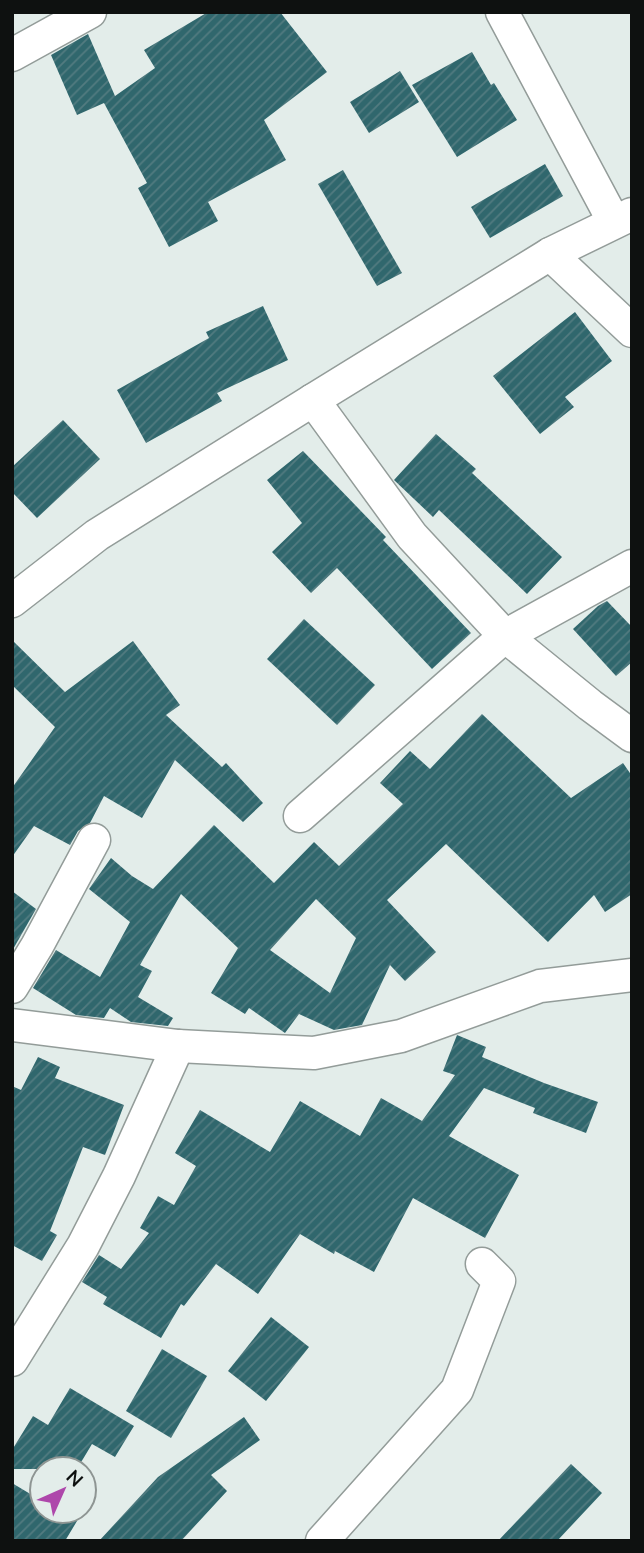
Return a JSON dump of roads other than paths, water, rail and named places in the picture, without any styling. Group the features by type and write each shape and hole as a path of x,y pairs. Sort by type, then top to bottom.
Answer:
{"street":[{"path":"12,55 90,12"},
{"path":"12,601 97,535 550,254 623,218 502,12"},
{"path":"550,254 632,331"},
{"path":"313,400 412,536 505,636 632,736"},
{"path":"300,816 505,636 632,566"},
{"path":"12,987 94,840"},
{"path":"12,1025 178,1046 314,1053 401,1036 541,986 632,975"},
{"path":"12,1360 83,1246 119,1176 178,1046"},
{"path":"322,1541 457,1390 499,1281 482,1264"}]}
